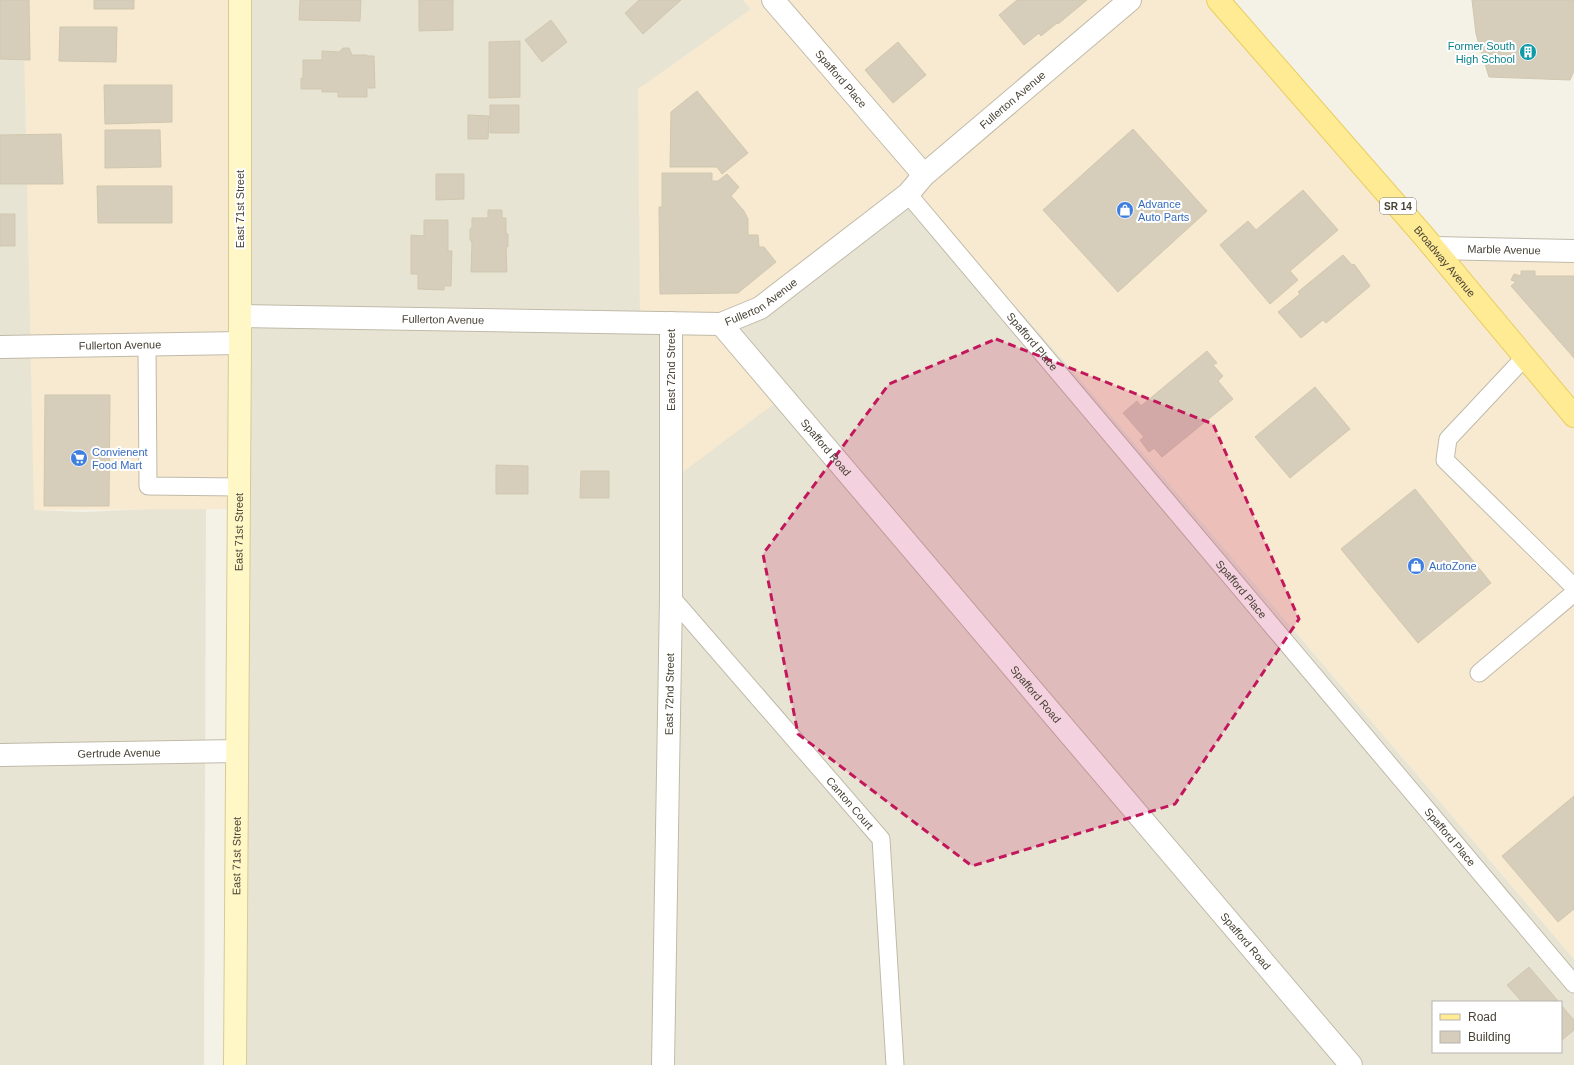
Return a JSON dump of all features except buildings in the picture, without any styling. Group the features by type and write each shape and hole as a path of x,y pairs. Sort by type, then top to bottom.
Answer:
{"main road":[{"name":"East 71st Street","path":"235,1065 240,343 240,0"},
{"name":"Broadway Avenue","path":"1218,0 1434,248 1574,416"}],"street":[{"name":"Spafford Place","path":"773,0 924,175"},
{"name":"Fullerton Avenue","path":"240,316 721,324 760,308 908,194 924,175 1130,0"},
{"name":"Marble Avenue","path":"1434,248 1574,251"},
{"name":"East 72nd Street","path":"663,1065 671,597 671,323"},
{"name":"Spafford Road","path":"721,324 1351,1065"},
{"name":"Fullerton Avenue","path":"0,347 240,343"},
{"name":"Gertrude Avenue","path":"0,754 237,751"}],"lane":[{"name":"Spafford Place","path":"908,194 1574,984"},
{"path":"147,345 148,486 239,487"},
{"path":"1525,357 1448,439 1445,460 1574,587"},
{"path":"1479,673 1574,594"},
{"name":"Canton Court","path":"671,597 881,839 895,1065"}],"highlighted area":[{"path":"996,339 1213,424 1299,619 1175,804 972,866 798,734 763,554 889,384"}],"shaded area":[{"path":"0,0 37,0 34,510 85,512 206,506 204,1065 0,1065"},
{"path":"23,0 240,0 239,509 34,510"},
{"path":"240,0 743,0 1075,373 1574,959 1574,1065 235,1065"},
{"path":"743,0 1218,0 1434,248 1574,251 1574,959 1075,373 912,190 721,324 783,397 671,481 671,323 640,323 638,89 751,9"}],"place":[{"name":"Former South High School","path":"1528,52"},
{"name":"Advance Auto Parts","path":"1125,210"},
{"name":"Convienent Food Mart","path":"79,458"},
{"name":"AutoZone","path":"1416,566"}]}
